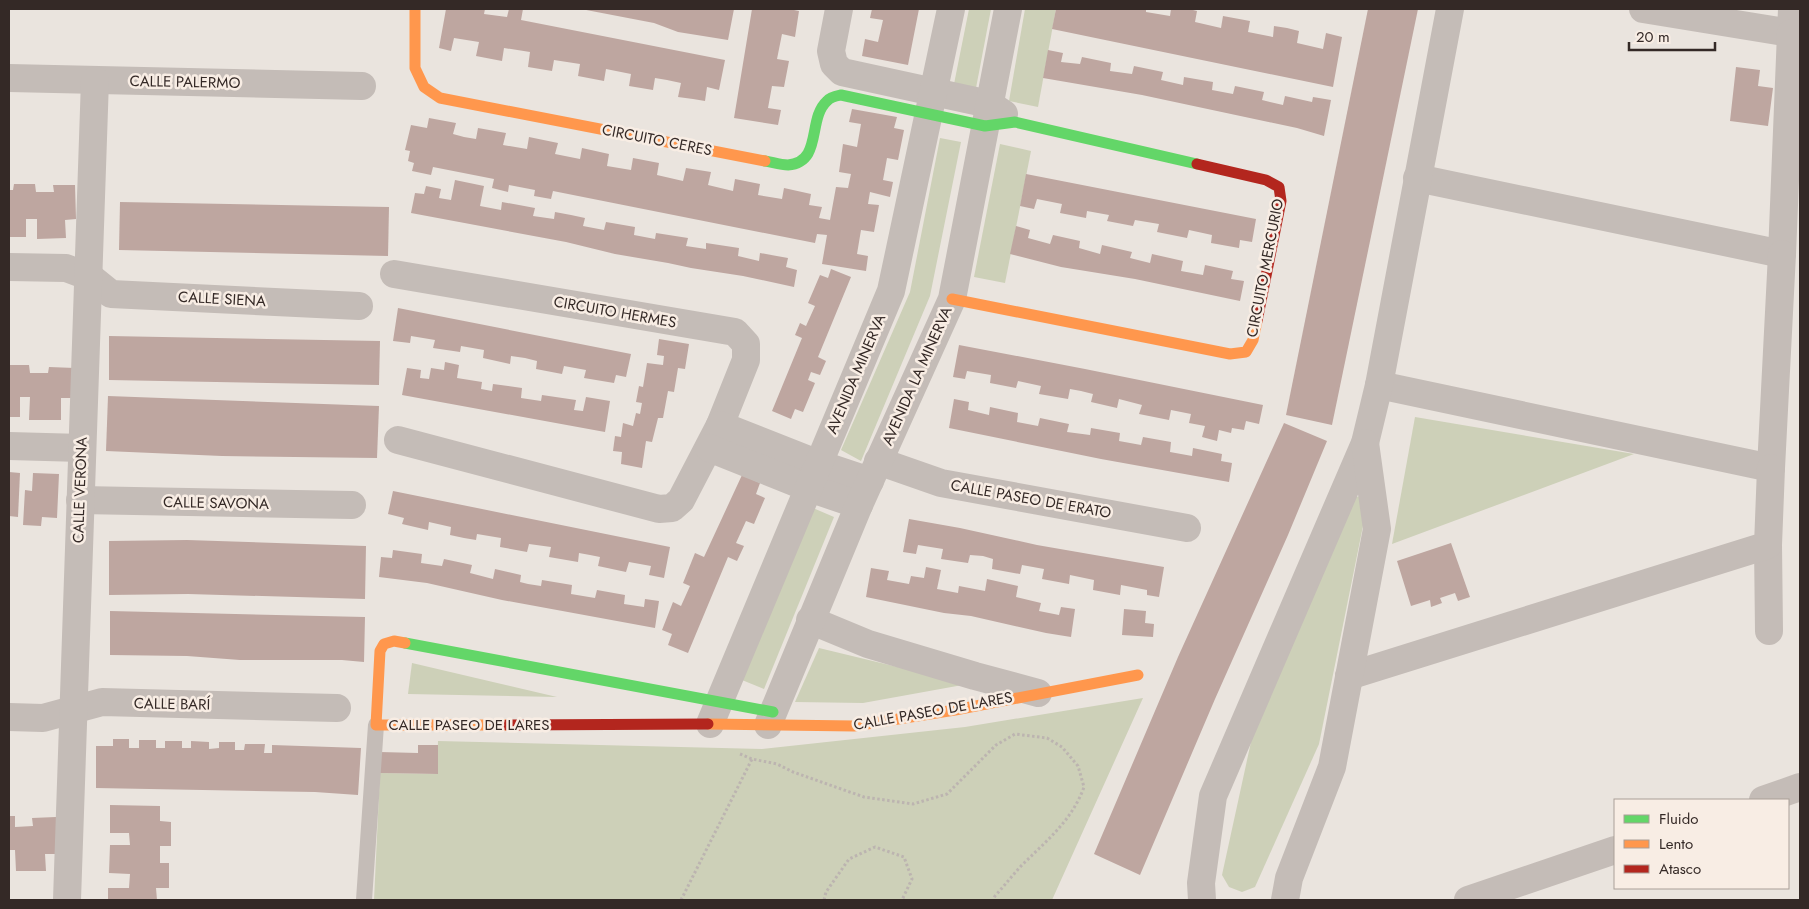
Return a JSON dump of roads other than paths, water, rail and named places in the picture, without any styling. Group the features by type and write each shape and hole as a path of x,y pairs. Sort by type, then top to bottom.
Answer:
{"street":[{"name":"CIRCUITO CERES","path":"416,9 415,68 424,86 440,98 786,165 801,162 810,153 820,109 828,99 841,96 931,103"},
{"path":"839,9 831,51 834,64 842,72 931,103"},
{"name":"AVENIDA MINERVA","path":"714,712 891,291 951,9"},
{"name":"AVENIDA LA MINERVA","path":"770,719 869,482 952,299 1008,9"},
{"path":"1202,900 1201,883 1213,796 1365,443 1379,385 1450,9"},
{"path":"1643,9 1791,21 1768,545 1769,632"},
{"name":"CALLE PALERMO","path":"9,78 362,86"},
{"name":"CALLE VERONA","path":"66,900 90,277 95,80"},
{"name":"CIRCUITO MERCURIO","path":"931,103 1266,180 1279,187 1281,201 1253,340 1246,352 1230,354 952,299"},
{"path":"1417,178 1782,254"},
{"name":"CALLE SIENA","path":"9,267 66,268 90,277 111,294 359,306"},
{"name":"CIRCUITO HERMES","path":"394,274 735,332 746,344 746,360 714,436 681,500 672,508 659,509 398,440"},
{"path":"1379,385 1771,468"},
{"path":"714,436 814,476 869,482"},
{"path":"1285,900 1289,878 1332,767 1377,529 1365,443"},
{"path":"9,446 82,448"},
{"name":"CALLE PASEO DE ERATO","path":"869,482 941,483 1187,528"},
{"name":"CALLE SAVONA","path":"80,500 352,505"},
{"path":"1349,676 1768,545"},
{"name":"CALLE PASEO DE LARES","path":"810,620 868,644 1038,693"},
{"name":"CALLE PASEO DE LARES","path":"770,719 714,712 376,725 380,651 384,644 394,641 714,712 854,726 955,710 1138,675"},
{"name":"CALLE BARÍ","path":"9,717 43,718 102,702 337,708"},
{"path":"1766,799 1800,788"},
{"path":"1468,900 1614,850"}],"lane":[{"path":"364,900 376,725"}]}
